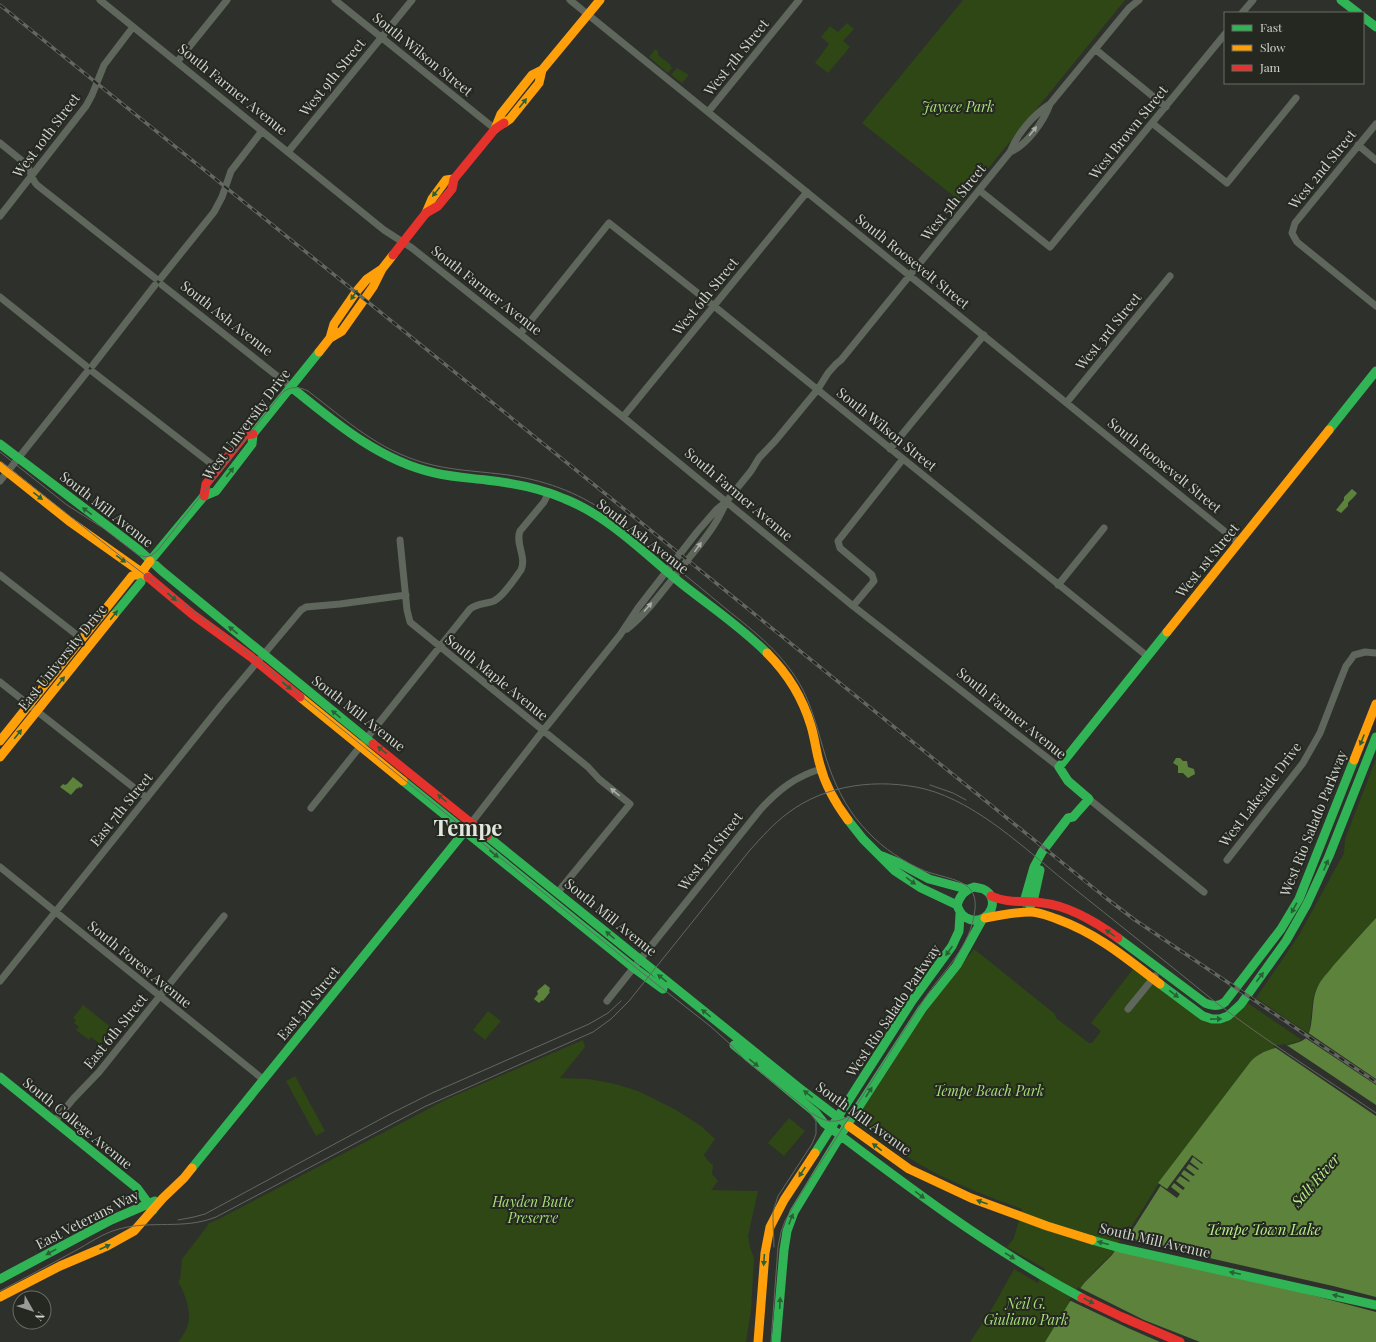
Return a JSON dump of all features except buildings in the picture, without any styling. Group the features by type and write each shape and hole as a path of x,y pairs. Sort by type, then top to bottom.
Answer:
{"main road":[{"name":"West University Drive","path":"150,561 204,496 216,491 252,444 253,434 330,338 334,324 366,279 382,269 426,213 438,206 452,189 454,179 495,129 501,114 532,75 542,70 600,0"},
{"path":"1341,0 1357,12"},
{"path":"1364,18 1376,27"},
{"name":"West 1st Street","path":"1059,767 1376,371"},
{"name":"South Ash Avenue","path":"291,387 358,440 375,450 404,463 429,472 520,485 549,492 592,512 608,523 762,648 785,674 797,694 812,728 821,768 830,791 843,813 861,836 882,856 886,864 920,887 957,905"},
{"path":"204,496 206,484 245,435 253,434"},
{"name":"South Mill Avenue","path":"0,444 138,549 360,746 634,968 660,986 736,1047 816,1113 824,1123 908,1187 988,1242 1031,1269 1120,1317 1180,1342"},
{"name":"South Mill Avenue","path":"4,469 69,521 141,573 192,614 232,642 260,658 367,738 640,960 838,1118 909,1169 960,1194 1019,1216 1120,1248 1376,1305"},
{"name":"East University Drive","path":"0,757 140,582 141,573 150,561"},
{"name":"East University Drive","path":"0,741 132,576 141,573"},
{"name":"West Rio Salado Parkway","path":"991,896 1005,902 1028,902 1057,906 1091,920 1209,1005 1215,1007 1221,1006 1228,1000 1277,934 1299,899 1376,704"},
{"name":"West Rio Salado Parkway","path":"957,965 983,919 1011,913 1031,912 1043,914 1076,926 1104,941 1208,1019 1219,1020 1228,1017 1281,948 1304,911 1330,856 1376,737"},
{"name":"South Farmer Avenue","path":"1059,767 1067,780 1088,799"},
{"path":"1011,913 1014,910 1028,908 1031,905 1028,902 1045,858 1073,822 1073,817 1088,799"},
{"name":"East 5th Street","path":"163,1198 190,1172 472,822"},
{"name":"South Ash Avenue","path":"882,856 891,858 925,878 966,889"},
{"path":"533,886 541,886 552,894 558,892"},
{"path":"978,887 987,891 991,896 992,908 988,916 983,919 973,921 966,919 960,914 957,905 960,897 966,889 978,887"},
{"name":"West Rio Salado Parkway","path":"758,1342 765,1253 770,1227 784,1200 904,1014 923,985 954,944 960,929 960,914"},
{"name":"West Rio Salado Parkway","path":"776,1342 783,1250 790,1221 798,1205 847,1125 892,1058 922,1009 957,965 967,955 988,924 995,917"},
{"path":"892,1058 891,1046 906,1021 904,1014"},
{"name":"South College Avenue","path":"0,1077 137,1188 151,1207"},
{"name":"East Veterans Way","path":"0,1297 60,1266 123,1238 134,1231 151,1207 163,1198"},
{"name":"East Veterans Way","path":"0,1279 111,1220 151,1207"}],"street":[{"name":"South Farmer Avenue","path":"100,0 384,230 412,248 520,334 854,606 1059,767"},
{"path":"177,62 227,0"},
{"name":"South Wilson Street","path":"335,0 495,129"},
{"name":"West 9th Street","path":"288,152 412,0"},
{"name":"South Roosevelt Street","path":"570,0 1239,543"},
{"name":"West 7th Street","path":"708,112 799,0"},
{"name":"West 5th Street","path":"1129,8 1132,0"},
{"name":"West 5th Street","path":"472,822 620,635 638,608 670,574 697,532 717,508 726,502 751,471 763,460 776,440 818,389 835,371 841,360 1010,152 1018,149 1025,142 1047,114 1050,104 1129,8 1139,0"},
{"path":"1243,12 1253,0"},
{"name":"West 10th Street","path":"0,216 86,106 104,65 133,27"},
{"name":"West Brown Street","path":"979,190 1050,248 1224,35"},
{"path":"1095,49 1166,107"},
{"path":"1152,123 1226,183 1296,98"},
{"name":"West 2nd Street","path":"1376,124 1295,223 1292,233 1297,242 1376,306"},
{"path":"0,481 4,469 18,458 214,212 222,197 230,171 262,131"},
{"name":"South Ash Avenue","path":"0,143 29,167 37,185 291,387"},
{"path":"1358,145 1376,160"},
{"name":"West 6th Street","path":"623,417 807,192"},
{"name":"South Wilson Street","path":"520,334 609,223 818,389 1147,656"},
{"name":"West 3rd Street","path":"1067,402 1170,276"},
{"path":"0,297 218,469"},
{"path":"890,448 984,335"},
{"path":"854,606 874,581 872,575 840,548 838,540 903,459"},
{"path":"311,808 470,609 476,605 491,602 499,598 521,570 523,560 518,539 520,532 544,502 549,492"},
{"path":"1058,585 1104,528"},
{"name":"South Maple Avenue","path":"400,540 408,617 410,622 588,767 599,779 630,804 558,892"},
{"path":"0,575 82,639"},
{"path":"260,658 301,610 306,607 406,595"},
{"name":"West Lakeside Drive","path":"1227,860 1303,762 1320,733 1346,666 1354,656 1365,652 1376,653"},
{"name":"East 7th Street","path":"0,981 260,658"},
{"path":"0,682 147,798"},
{"name":"West 3rd Street","path":"607,1001 773,795 802,775 821,768"},
{"name":"South Farmer Avenue","path":"1088,799 1204,892"},
{"name":"South Forest Avenue","path":"0,867 264,1080"},
{"name":"East 6th Street","path":"54,1122 73,1099 100,1072 224,916"},
{"path":"1128,1009 1160,970"}],"green space":[{"name":"Jaycee Park","path":"963,0 1125,0 961,202 862,123"},
{"path":"847,23 854,29 843,41 850,47 828,73 815,63 829,44 821,37 830,26 838,32"},
{"path":"655,49 658,51 658,55 671,65 670,66 672,68 668,73 649,57"},
{"path":"677,68 689,75 682,83 671,75"},
{"path":"1376,759 1376,918 1352,944 1317,987 1313,999 1309,1034 1256,998 1299,935 1344,853 1345,839"},
{"name":"Tempe Beach Park","path":"974,949 1055,1014 1056,1018 1089,1043 1092,1043 1101,1031 1091,1023 1134,968 1221,1024 1231,1019 1246,1002 1302,1040 1261,1053 1251,1061 1159,1183 1120,1245 1085,1282 1045,1342 970,1342 993,1307 1014,1269 1038,1283 1045,1269 1007,1247 1014,1238 1022,1209 970,1189 929,1170 863,1127 858,1118 858,1115 924,1013"},
{"path":"83,1005 112,1028 100,1044 91,1037 89,1040 76,1030 79,1027 74,1023 76,1020 73,1018"},
{"path":"488,1011 501,1021 485,1040 473,1030"},
{"name":"Hayden Butte Preserve","path":"583,1040 585,1047 560,1078 589,1079 615,1084 638,1091 676,1110 701,1126 715,1139 704,1155 713,1165 712,1174 718,1181 711,1190 758,1191 748,1236 754,1258 751,1310 746,1342 178,1342 184,1334 189,1319 188,1304 178,1281 180,1280 182,1259 208,1225 207,1224 447,1099"},
{"path":"295,1076 325,1131 316,1136 286,1081"},
{"path":"789,1118 805,1131 784,1156 768,1143"}],"water":[{"path":"1352,489 1357,493 1348,503 1348,506 1341,513 1336,510 1344,500 1344,497"},
{"path":"1176,758 1187,761 1188,767 1194,769 1195,774 1188,778 1183,773 1178,773 1178,766 1173,763"},
{"path":"73,777 83,785 81,788 77,788 71,795 60,787 63,784 67,784"},
{"name":"Tempe Town Lake","path":"1376,918 1376,1342 1045,1342 1069,1303 1085,1282 1112,1255 1130,1228 1133,1229 1161,1185 1158,1183 1251,1061 1264,1052 1298,1042 1306,1038 1309,1034 1314,996 1317,987 1333,966"},
{"path":"545,984 550,988 550,992 543,1001 542,1000 539,1003 534,999 538,994 537,991"}],"pier":[{"path":"1307,1032 1376,1079 1376,1085 1304,1037"},
{"path":"1285,1044 1376,1105 1376,1116 1273,1046"},
{"path":"1192,1155 1203,1163 1202,1164 1193,1157 1190,1162 1199,1169 1198,1170 1189,1164 1186,1168 1195,1175 1193,1176 1184,1170 1181,1174 1190,1181 1189,1182 1180,1176 1176,1181 1185,1188 1183,1190 1174,1183 1171,1187 1180,1194 1177,1198 1159,1184 1167,1189"},
{"path":"1121,1238 1376,1297 1376,1312 1118,1244"},
{"path":"1078,1287 1144,1320 1200,1342 1160,1342 1128,1328 1069,1300"}],"tram line":[{"path":"0,452 67,505 103,528 138,555 146,557 152,555 158,550 281,394 290,388 301,388 308,391 363,433 377,442 408,457 443,467 527,478 565,490 590,502 610,515 691,580 747,626 778,655 796,677 803,690 811,708 833,776 845,802 856,818 874,838 909,864 925,871 963,883 967,886 975,899 975,909 968,935 962,947 912,1018 785,1221 778,1247 771,1342"},
{"path":"0,461 128,562 258,661 635,967 710,1026 744,1059 807,1109 816,1121 816,1134 812,1144 778,1196 773,1212 774,1247"},
{"path":"0,1291 101,1236 113,1231 131,1226 192,1223 216,1217 424,1107 593,1032 611,1019 629,1001 750,850 773,826 788,813 819,795 854,786 890,784 925,789 945,796 982,816 1000,828 1214,1001 1274,1044 1376,1113"},
{"path":"930,785 953,793 966,800"},
{"path":"178,1220 205,1214 390,1114 432,1093 589,1024 608,1013 621,1001"},
{"path":"812,1113 821,1119 831,1121 840,1120 850,1115"}],"railway":[{"path":"0,5 1106,898 1135,920 1376,1082"}],"traffic: fast":[{"path":"1341,0 1357,12"},
{"path":"1364,18 1376,27"},
{"path":"150,561 204,496 216,491 252,444 253,434 319,352"},
{"path":"1329,430 1376,371"},
{"path":"291,387 358,439 395,459 435,473 526,486 556,495 581,507 612,526 682,584 736,626 767,653"},
{"path":"0,444 138,549 162,571 373,744"},
{"path":"114,615 141,582 141,573"},
{"path":"1024,902 1034,867 1042,852 1068,818 1073,817 1089,799 1068,781 1059,767 1167,632"},
{"path":"1160,984 1203,1016 1212,1019 1220,1019 1228,1016 1241,1004 1286,941 1307,904 1329,856 1376,737"},
{"path":"1118,938 1205,1003 1215,1006 1225,1002 1281,929 1299,899 1354,760"},
{"path":"403,781 634,968 663,989"},
{"path":"848,820 863,839 895,871 921,888 957,905"},
{"path":"192,1168 469,826"},
{"path":"487,836 798,1087 849,1126"},
{"path":"882,856 929,879 966,889"},
{"path":"1030,906 1033,902 1040,870"},
{"path":"974,887 983,889 992,898 989,914 979,920 972,920 964,916 957,905 963,894 974,887"},
{"path":"815,1153 912,1001 952,946 959,931 960,914"},
{"path":"776,1342 784,1250 787,1231 794,1212 847,1125 922,1009 957,965 982,920"},
{"path":"734,1045 816,1113 824,1123 886,1170 982,1238 1048,1279 1082,1298"},
{"path":"0,1077 137,1188 153,1210"},
{"path":"0,1279 111,1220 155,1201"},
{"path":"1092,1240 1120,1248 1376,1305"}],"traffic: slow":[{"path":"504,123 510,119 539,83 542,70 600,0"},
{"path":"495,129 501,114 532,75 542,70"},
{"path":"426,213 432,199 446,180 454,179"},
{"path":"319,352 330,338 342,331 373,287 382,269 393,255"},
{"path":"330,338 334,324 356,292 367,279 382,269"},
{"path":"1167,632 1329,430"},
{"path":"0,466 69,521 148,577"},
{"path":"0,741 132,576 141,573 150,561"},
{"path":"0,757 114,615"},
{"path":"767,653 788,678 804,706 814,736 825,780 835,801 848,820"},
{"path":"300,697 403,781"},
{"path":"1354,760 1376,704"},
{"path":"985,918 1013,913 1034,912 1057,919 1099,939 1160,984"},
{"path":"849,1126 909,1169 971,1198 1047,1226 1092,1240"},
{"path":"758,1342 765,1253 770,1227 784,1200 815,1153"},
{"path":"0,1297 60,1266 107,1246 134,1231 192,1168"}],"traffic: jam":[{"path":"393,255 426,213 438,206 452,189 454,179 495,129 504,123"},
{"path":"204,496 206,484 245,435 253,434"},
{"path":"148,577 192,614 251,657 300,697"},
{"path":"373,744 487,836"},
{"path":"991,896 1010,901 1036,902 1063,907 1101,926 1118,938"},
{"path":"1082,1298 1180,1342"}],"district":[{"name":"Tempe","path":"468,827"}],"water label":[{"name":"Salt River","path":"1315,1180"}],"park label":[{"name":"Neil G. Giuliano Park","path":"1026,1312"}]}
